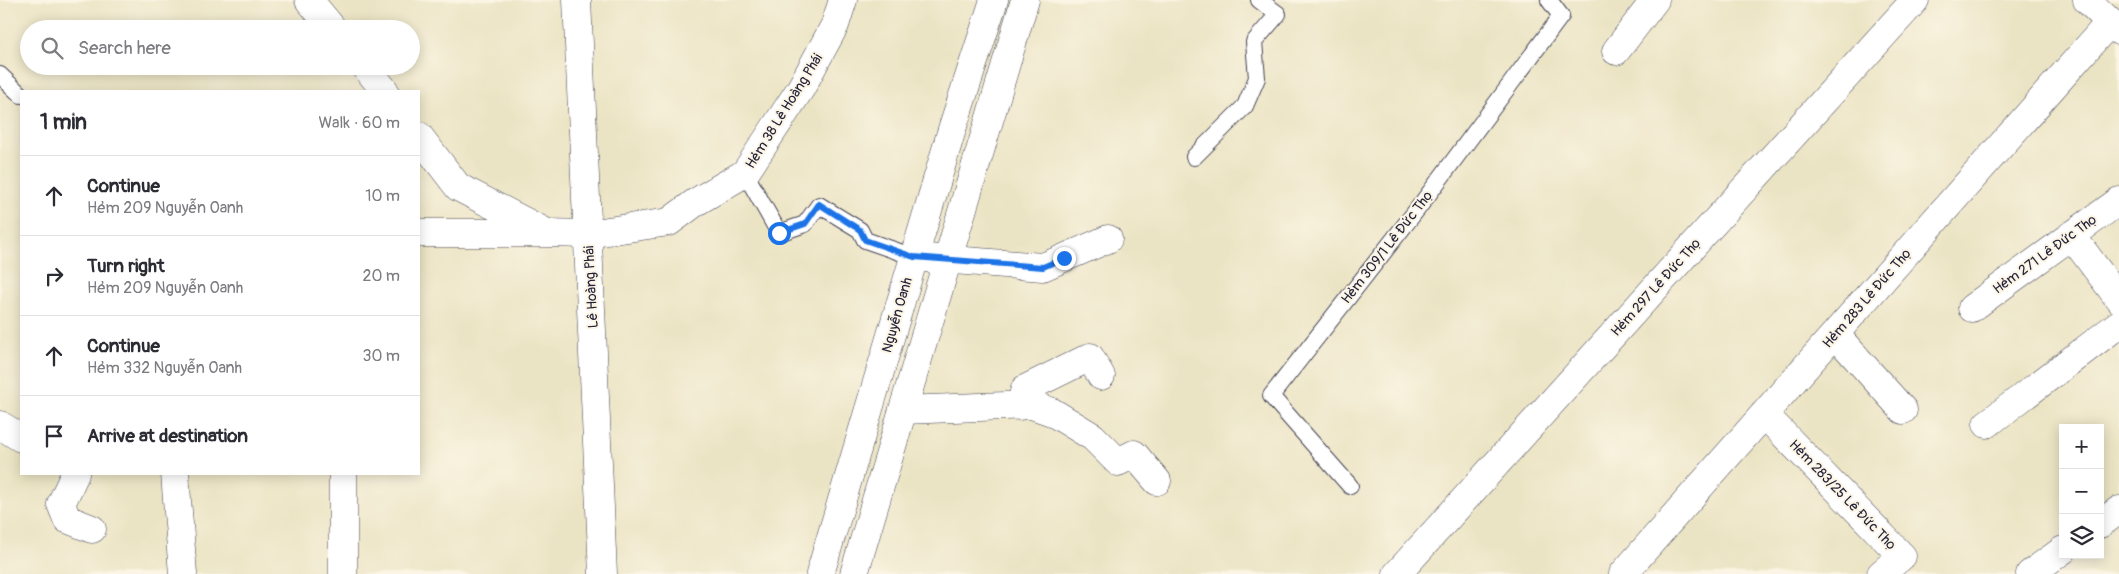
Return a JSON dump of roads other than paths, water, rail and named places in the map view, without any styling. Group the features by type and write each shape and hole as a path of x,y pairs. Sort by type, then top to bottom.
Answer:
{"street":[{"path":"309,0 327,20"},
{"path":"336,20 337,0"},
{"name":"Lê Hoàng Phái","path":"577,0 604,574"},
{"name":"Hẻm 38 Lê Hoàng Phái","path":"420,233 587,234 669,222 696,202 745,173 801,88 835,24 843,0"},
{"name":"Nguyễn Oanh","path":"820,574 952,126 994,0"},
{"path":"854,574 1025,0"},
{"path":"1616,51 1654,0"},
{"name":"Hẻm 297 Lê Đức Thọ","path":"1397,574 1915,0"},
{"path":"2087,0 2115,27"},
{"name":"Hẻm 283 Lê Đức Thọ","path":"1623,574 1835,334 2115,27"},
{"path":"420,137 458,188 547,233"},
{"name":"Hẻm 271 Lê Đức Thọ","path":"1972,308 2119,201"},
{"path":"2071,235 2119,299"},
{"path":"914,257 949,258 1043,267 1108,239"},
{"path":"1987,424 2119,324"},
{"path":"1835,334 1903,410"},
{"path":"1020,406 1024,390 1090,357 1101,376"},
{"path":"903,410 1032,405 1052,412 1093,437 1118,462 1134,454 1156,481"},
{"name":"Hẻm 283/25 Lê Đức Thọ","path":"1764,414 1902,556 1881,574"},
{"path":"0,424 20,437"},
{"path":"75,475 61,504 67,519 92,529"},
{"path":"175,475 183,574"},
{"path":"343,574 344,475"},
{"path":"2104,521 2119,510"},
{"path":"2030,574 2059,553"}],"lane":[{"path":"1194,158 1246,106 1257,78 1254,42 1278,14 1259,0"},
{"name":"Hẻm 309/1 Lê Đức Thọ","path":"1350,486 1271,396 1419,207 1561,16 1549,0"},
{"path":"0,75 20,94"},
{"path":"745,173 779,233 805,224 819,204 860,230 865,240 914,257"}]}
